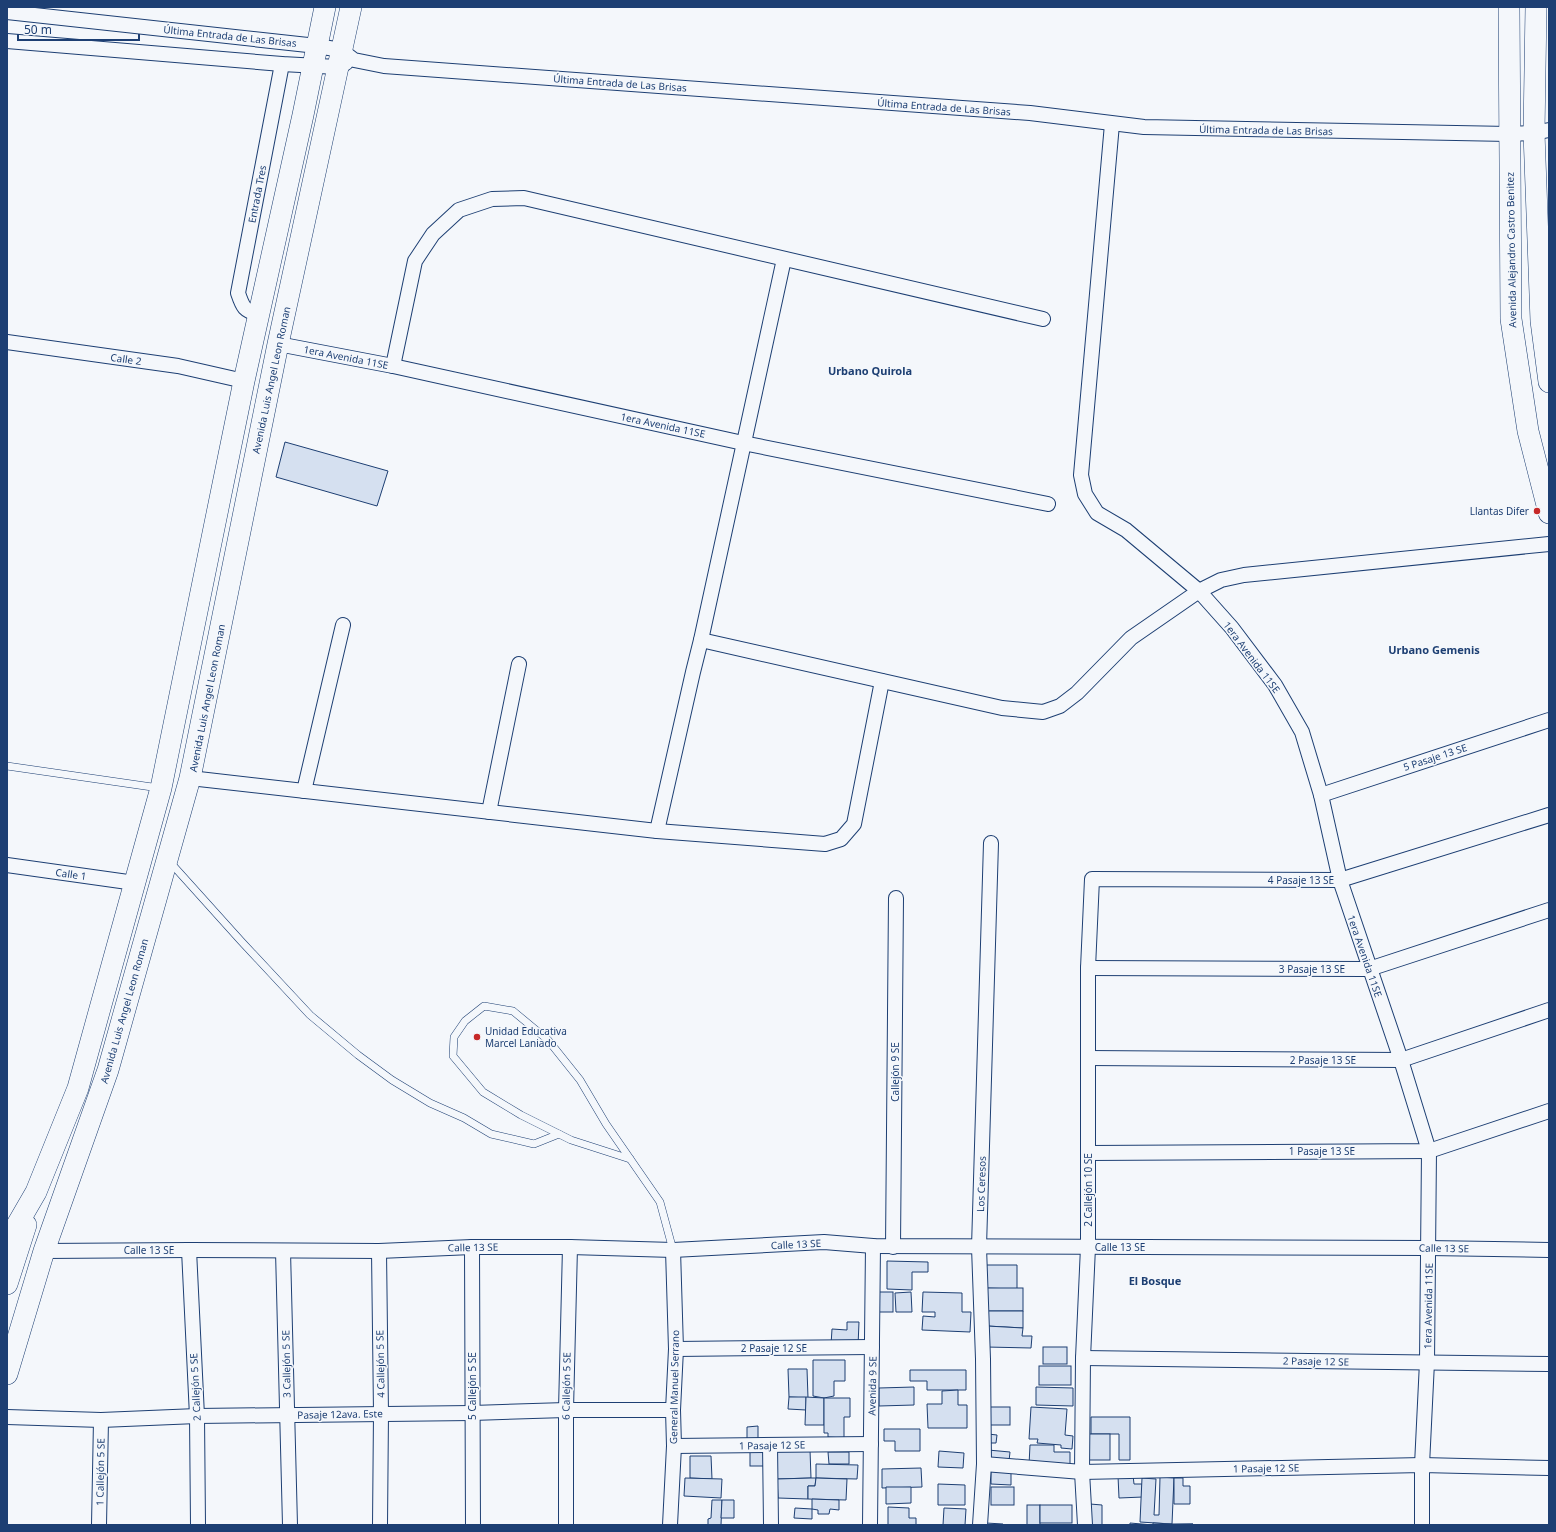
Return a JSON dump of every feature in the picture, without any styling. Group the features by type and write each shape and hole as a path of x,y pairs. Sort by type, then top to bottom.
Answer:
{"main road":[{"path":"7,1284 36,1192 78,1088 161,788 244,381 325,7"},
{"name":"Avenida Luis Angel Leon Roman","path":"7,1374 44,1251 108,1070 190,778 278,344 344,59 350,7"},
{"name":"Avenida Alejandro Castro Benitez","path":"1509,7 1511,319 1528,431 1549,513"},
{"path":"1536,7 1542,132 1541,321 1549,382"},
{"path":"7,1242 36,1192"}],"street":[{"name":"Última Entrada de Las Brisas","path":"7,12 344,59 384,66 1030,113 1144,127 1509,134 1542,132"},
{"name":"Última Entrada de Las Brisas","path":"7,41 282,64 315,55 344,59"},
{"name":"Entrada Tres","path":"259,315 249,312 242,306 238,292 282,64"},
{"name":"1era Avenida 11SE","path":"1112,124 1080,475 1085,494 1097,513 1126,530 1199,591 1232,628 1275,685 1302,732 1321,795 1340,880 1401,1060 1429,1151 1427,1362 1422,1465 1422,1525"},
{"path":"393,366 415,261 433,234 459,210 492,198 524,198 1043,320"},
{"path":"657,831 701,640 784,259"},
{"name":"Calle 2","path":"7,342 178,366 244,381"},
{"name":"1era Avenida 11SE","path":"278,344 393,366 743,443 1048,504"},
{"path":"701,640 1002,708 1043,712 1060,706 1077,693 1131,638 1199,591 1221,580 1244,575 1549,544"},
{"path":"304,791 343,625"},
{"path":"489,812 519,664"},
{"path":"190,778 657,831 825,844 841,839 854,824 882,681"},
{"name":"5 Pasaje 13 SE","path":"1321,795 1549,720"},
{"name":"4 Pasaje 13 SE","path":"1092,879 1340,880 1549,815"},
{"name":"Los Ceresos","path":"980,1525 984,1464 983,1359 979,1247 991,843"},
{"name":"Calle 1","path":"7,865 135,883"},
{"name":"2 Callejón 10 SE","path":"1085,1525 1082,1472 1083,1358 1088,1247 1088,968 1092,879"},
{"name":"Callejón 9 SE","path":"893,1246 896,898"},
{"name":"3 Pasaje 13 SE","path":"1088,968 1369,969 1549,910"},
{"name":"2 Pasaje 13 SE","path":"1088,1058 1401,1060 1549,1010"},
{"name":"1 Pasaje 13 SE","path":"1089,1153 1429,1151 1549,1111"},
{"name":"Calle 13 SE","path":"44,1251 379,1251 472,1247 570,1246 673,1250 824,1242 873,1246 1428,1248 1549,1250"},
{"name":"6 Callejón 5 SE","path":"566,1525 566,1410 570,1246"},
{"name":"Avenida 9 SE","path":"870,1525 873,1246"},
{"name":"5 Callejón 5 SE","path":"472,1247 473,1525"},
{"name":"2 Callejón 5 SE","path":"189,1250 197,1416 198,1525"},
{"name":"3 Callejón 5 SE","path":"284,1250 286,1414 290,1525"},
{"name":"General Manuel Serrano","path":"670,1525 674,1446 673,1410 676,1349 673,1250"},
{"name":"4 Callejón 5 SE","path":"379,1251 381,1413 380,1525"},
{"name":"2 Pasaje 12 SE","path":"676,1349 872,1347"},
{"name":"2 Pasaje 12 SE","path":"1083,1358 1549,1364"},
{"name":"Pasaje 12ava. Este","path":"7,1417 101,1420 286,1414 673,1410"},
{"name":"1 Callejón 5 SE","path":"99,1525 101,1420"},
{"name":"1 Pasaje 12 SE","path":"674,1446 871,1444"},
{"path":"770,1445 771,1525"},
{"name":"1 Pasaje 12 SE","path":"984,1464 1082,1472 1422,1465 1549,1468"}],"lane":[{"path":"7,766 161,788"},
{"path":"168,859 241,941 310,1015 358,1055 392,1080 430,1103 464,1118 492,1134 534,1144 559,1134"},
{"path":"630,1159 571,1140 521,1115 483,1092 453,1056 454,1037 466,1021 484,1006 513,1011 548,1040 580,1080 606,1124 660,1202 673,1250"}],"building":[{"path":"285,442 388,471 377,506 276,477"},
{"path":"887,1261 928,1262 928,1272 912,1272 912,1290 887,1289"},
{"path":"984,1265 1017,1265 1017,1289 984,1288"},
{"path":"987,1288 1023,1288 1023,1311 987,1311"},
{"path":"878,1292 893,1292 893,1312 878,1312"},
{"path":"911,1292 912,1312 896,1312 895,1293"},
{"path":"923,1292 962,1293 962,1312 971,1312 970,1332 922,1330 923,1316 935,1317 935,1312 922,1312"},
{"path":"987,1311 1023,1311 1023,1328 987,1326"},
{"path":"847,1322 859,1322 858,1346 831,1345 832,1329 847,1330"},
{"path":"987,1326 1023,1328 1022,1336 1032,1336 1031,1348 986,1347"},
{"path":"1043,1347 1067,1347 1067,1364 1043,1364"},
{"path":"813,1360 845,1360 845,1381 834,1381 834,1396 824,1398 813,1396"},
{"path":"1039,1366 1071,1366 1071,1385 1039,1385"},
{"path":"788,1369 807,1369 808,1398 789,1397"},
{"path":"910,1370 966,1370 966,1390 927,1390 927,1381 910,1381"},
{"path":"914,1387 914,1405 879,1406 879,1388"},
{"path":"1036,1387 1073,1388 1073,1406 1036,1405"},
{"path":"958,1390 958,1405 967,1405 967,1428 928,1428 927,1404 942,1404 942,1391"},
{"path":"789,1397 806,1397 806,1410 788,1409"},
{"path":"806,1397 824,1398 824,1425 805,1425"},
{"path":"824,1398 850,1398 850,1417 844,1417 844,1438 828,1437 828,1433 824,1433"},
{"path":"990,1407 1010,1407 1010,1425 990,1425"},
{"path":"1031,1407 1067,1409 1065,1435 1073,1436 1072,1449 1061,1448 1061,1445 1037,1443 1038,1439 1029,1439"},
{"path":"1091,1417 1130,1417 1130,1460 1119,1460 1119,1434 1091,1434"},
{"path":"758,1426 758,1439 747,1439 747,1427"},
{"path":"884,1429 920,1429 920,1451 895,1451 895,1441 884,1441"},
{"path":"988,1434 997,1435 996,1443 987,1443"},
{"path":"1086,1434 1110,1434 1110,1460 1086,1460"},
{"path":"1030,1445 1054,1445 1054,1452 1070,1452 1070,1467 1029,1465"},
{"path":"750,1450 764,1450 764,1466 750,1466"},
{"path":"810,1450 811,1478 777,1479 776,1451"},
{"path":"988,1450 1010,1452 1009,1461 987,1463"},
{"path":"939,1451 964,1453 963,1468 938,1467"},
{"path":"828,1452 849,1452 849,1464 829,1464"},
{"path":"690,1456 711,1456 712,1479 690,1478"},
{"path":"816,1464 858,1465 857,1479 816,1478"},
{"path":"921,1468 922,1487 882,1488 882,1469"},
{"path":"991,1468 1011,1468 1011,1485 991,1484"},
{"path":"1133,1475 1134,1484 1142,1484 1143,1497 1119,1498 1118,1476"},
{"path":"1160,1477 1174,1478 1172,1524 1140,1522 1142,1478 1156,1479 1154,1515 1159,1515"},
{"path":"685,1478 722,1479 721,1498 684,1496"},
{"path":"816,1478 815,1486 808,1486 808,1499 778,1498 777,1479"},
{"path":"816,1478 847,1479 846,1500 808,1499 808,1486 815,1486"},
{"path":"1174,1478 1183,1478 1183,1486 1190,1486 1190,1504 1174,1504"},
{"path":"938,1484 965,1485 965,1505 938,1505"},
{"path":"886,1487 911,1487 911,1503 886,1504"},
{"path":"991,1487 1014,1487 1014,1505 991,1505"},
{"path":"812,1499 839,1500 839,1510 830,1509 829,1514 818,1514 818,1510 812,1509"},
{"path":"712,1500 722,1500 721,1525 708,1525 708,1519 711,1518"},
{"path":"722,1500 734,1500 734,1518 721,1518"},
{"path":"1090,1504 1102,1505 1102,1525 1090,1525"},
{"path":"1027,1505 1040,1505 1040,1525 1027,1525"},
{"path":"1040,1505 1072,1505 1072,1523 1040,1523"},
{"path":"888,1507 909,1508 909,1518 916,1518 916,1525 888,1525"},
{"path":"795,1508 812,1509 812,1519 794,1518"},
{"path":"944,1508 966,1509 965,1525 943,1525"},
{"path":"986,1523 1003,1524 1003,1525 986,1525"},
{"path":"1130,1523 1153,1525 1130,1525"},
{"path":"1153,1523 1172,1524 1193,1524 1153,1525"}],"place":[{"name":"Llantas Difer","path":"1537,511"},
{"name":"Unidad Educativa Marcel Laniado","path":"477,1037"}],"district":[{"name":"Urbano Quirola","path":"870,371"},
{"name":"Urbano Gemenis","path":"1434,650"},
{"name":"El Bosque","path":"1155,1281"}]}
